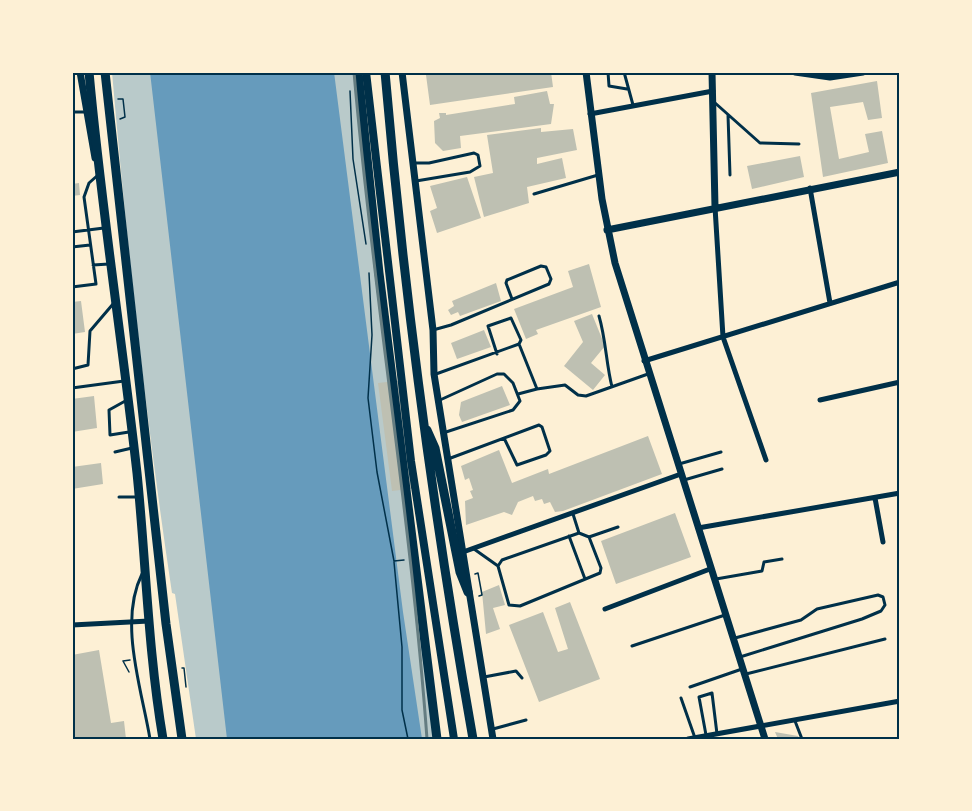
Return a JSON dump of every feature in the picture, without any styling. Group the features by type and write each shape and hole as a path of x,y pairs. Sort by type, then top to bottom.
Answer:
{"highway":[{"path":"88,72 89,113 108,228 134,448 147,569 151,658 163,739"},
{"path":"105,72 168,635 182,739"},
{"path":"358,72 379,273 437,739"},
{"path":"385,72 394,184 425,428 453,624 473,739"},
{"path":"425,428 435,448 461,578 468,592"}],"main road":[{"path":"366,72 410,450 453,737"}],"street":[{"path":"81,72 89,113"},
{"path":"402,72 446,459 493,739"},
{"path":"586,72 607,230 648,374 765,739"},
{"path":"712,72 715,207 723,337 766,460"},
{"path":"795,72 830,77 863,72"},
{"path":"590,114 713,91"},
{"path":"607,230 900,172"},
{"path":"810,188 830,303"},
{"path":"644,361 900,282"},
{"path":"820,400 900,382"},
{"path":"463,552 572,512 682,477"},
{"path":"698,528 900,493"},
{"path":"875,498 883,542"},
{"path":"605,609 710,569"},
{"path":"72,625 133,620 149,621"},
{"path":"688,739 900,701"}],"lane":[{"path":"608,72 609,86 627,89"},
{"path":"624,72 633,105"},
{"path":"713,100 760,143 799,144"},
{"path":"72,112 89,113"},
{"path":"728,115 730,175"},
{"path":"412,163 429,163 474,153 481,161 480,166 470,172 415,182"},
{"path":"72,287 96,284 84,197 89,183 100,170"},
{"path":"534,194 598,175"},
{"path":"72,232 108,228"},
{"path":"72,247 90,245"},
{"path":"93,265 112,264"},
{"path":"433,330 451,325 550,283 546,267 541,266 506,281 512,299"},
{"path":"72,369 88,365 90,331 117,301"},
{"path":"599,316 607,346 605,358 612,387"},
{"path":"496,354 487,329 489,325 509,318 513,319 521,340 519,344 537,389"},
{"path":"435,374 519,344"},
{"path":"438,400 496,374 510,376 518,394 519,401 513,410 444,433"},
{"path":"518,394 565,385 582,396 648,374"},
{"path":"72,388 126,381"},
{"path":"128,399 109,410 110,435 132,431"},
{"path":"446,459 504,438 541,426 550,451 546,455 517,465 504,438"},
{"path":"115,452 134,448"},
{"path":"678,465 722,452"},
{"path":"682,477 722,469"},
{"path":"119,496 139,497"},
{"path":"572,512 579,533"},
{"path":"498,566 502,560 569,536 579,533 590,537 618,527"},
{"path":"569,536 585,579"},
{"path":"474,549 498,566 512,607 601,571 590,537"},
{"path":"714,580 762,571 764,562 782,559"},
{"path":"147,569 138,584 133,640 150,739"},
{"path":"732,638 801,620 817,609 872,596 882,597 885,605 881,611 862,619 738,658"},
{"path":"632,646 725,615"},
{"path":"690,687 743,672 885,639"},
{"path":"482,678 510,670 516,671 522,678"},
{"path":"706,736 699,697 712,693 717,734"},
{"path":"681,698 695,738"},
{"path":"491,730 526,720"},
{"path":"795,721 802,739"}],"path":[{"path":"351,82 353,159 368,253"},
{"path":"123,99 124,117"},
{"path":"368,264 372,335 368,398 377,472 394,561 402,647 402,710 408,739"},
{"path":"394,561 405,560"},
{"path":"478,573 482,595"},
{"path":"123,661 132,677"},
{"path":"184,668 186,687"}],"shaded area":[{"path":"112,72 358,72 434,739 196,739 175,594 172,593 146,398"}],"water":[{"path":"150,72 334,72 403,612 422,739 227,739"}],"building":[{"path":"446,72 551,72 553,87 430,105 426,75"},
{"path":"877,81 882,118 868,120 863,102 830,107 839,159 869,152 865,134 882,131 888,163 823,177 811,93"},
{"path":"547,91 550,104 554,104 551,124 460,136 461,148 443,151 435,143 434,121 440,118 439,113 446,113 446,115 515,104 514,97"},
{"path":"541,128 541,132 573,129 577,150 537,158 537,164 562,158 566,178 527,187 529,203 484,217 474,177 493,173 487,135"},
{"path":"800,156 804,177 752,189 747,166"},
{"path":"467,177 481,218 437,233 430,211 437,208 430,186"},
{"path":"79,183 80,195 72,196 72,184"},
{"path":"589,264 601,307 536,330 538,334 526,339 514,309 573,287 568,271"},
{"path":"496,283 501,301 460,316 458,312 451,315 448,310 454,306 452,301"},
{"path":"81,301 85,332 72,334 72,302"},
{"path":"592,314 605,346 591,363 605,375 593,390 564,366 583,342 574,321"},
{"path":"484,330 491,347 457,359 451,343"},
{"path":"404,380 418,488 392,491 378,383"},
{"path":"502,386 510,405 462,422 459,415 461,402"},
{"path":"94,396 97,428 72,432 72,399"},
{"path":"648,436 662,474 563,511 555,512 550,502 544,504 542,499 535,501 533,496 518,502 512,515 504,512 466,525 465,501 473,498 470,491 473,490 469,478 465,480 461,466 499,450 512,483 548,469 549,474"},
{"path":"101,463 103,484 72,489 72,467"},
{"path":"675,513 691,557 616,584 601,541"},
{"path":"499,585 505,605 493,608 500,629 486,634 482,592"},
{"path":"570,602 600,679 539,702 509,625 543,612 558,652 568,649 555,608"},
{"path":"99,650 111,723 124,721 126,739 72,739 72,655"},
{"path":"775,732 798,736 799,739 778,739"}],"railway":[{"path":"354,72 371,239 412,572 427,739"}]}
